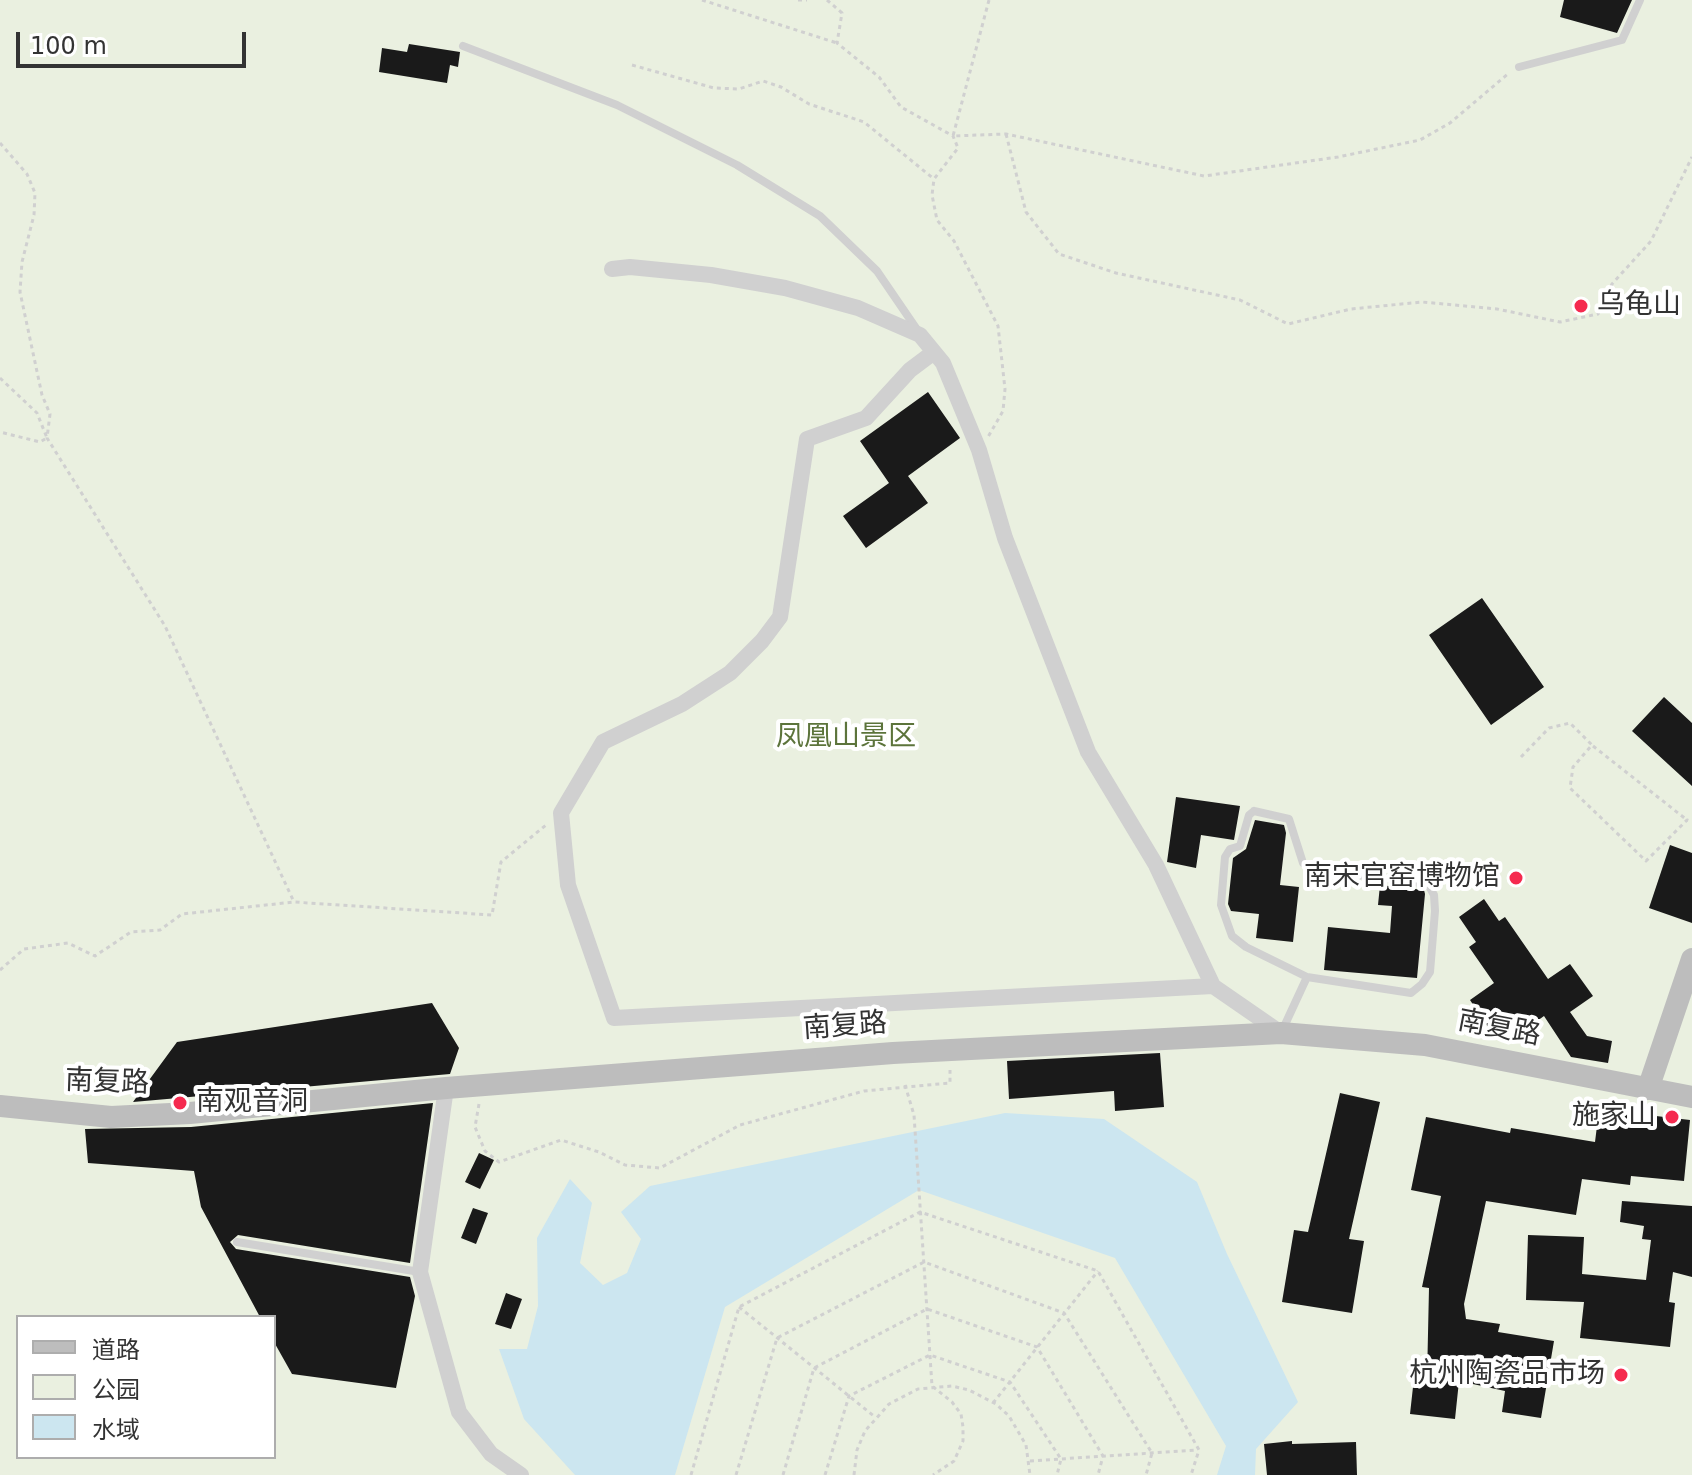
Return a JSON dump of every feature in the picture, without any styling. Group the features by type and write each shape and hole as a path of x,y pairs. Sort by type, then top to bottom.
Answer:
{"street":[{"path":"612,269 630,267 711,275 785,288 858,308 920,335 943,363 979,450 1005,538 1088,752 1156,865 1213,986 1281,1033"},
{"path":"934,352 910,370 866,418 807,439 780,617 762,641 730,673 682,704 603,742 561,813 568,885 614,1018 1213,986"},
{"path":"1648,1089 1692,959"},
{"name":"南复路","path":"0,1106 111,1117 222,1110 481,1085 950,1050 1281,1033 1425,1045 1692,1097"},
{"path":"446,1088 420,1272 459,1412 491,1454 521,1475"}],"lane":[{"path":"1519,67 1622,40 1640,0"},
{"path":"463,46 617,105 737,165 820,216 877,271 920,335"},
{"path":"1254,811 1289,819 1303,863 1311,869 1418,880 1428,884 1434,895 1430,972 1411,993 1307,977 1246,947 1232,936 1224,920 1221,905 1225,857 1230,849 1240,846 1249,815 1254,811"},
{"path":"1281,1033 1307,977"},
{"path":"237,1242 420,1272"}],"path":[{"path":"702,0 738,14 837,43 879,77 901,107 953,136 1006,134 1204,176 1247,172 1420,140 1450,123 1519,67"},
{"path":"798,0 807,0"},
{"path":"827,0 842,13 837,43"},
{"path":"979,450 1003,411 1005,389 998,326 954,241 937,220 932,195 934,179 958,148 953,136 989,0"},
{"path":"632,65 714,88 739,89 763,81 781,87 809,104 864,122 934,179"},
{"path":"1006,134 1026,212 1059,254 1116,273 1240,300 1288,324 1351,309 1422,302 1497,309 1560,322 1598,314 1612,284 1651,241 1692,157"},
{"path":"0,143 27,174 35,193 34,215 22,262 20,292 42,395 50,414 47,438"},
{"path":"0,378 37,413 47,438 165,626 294,902"},
{"path":"0,432 40,442 47,438"},
{"path":"1521,757 1549,728 1570,723 1592,745 1690,821 1646,861 1570,788 1573,767 1592,745"},
{"path":"0,970 24,949 68,943 95,956 131,932 160,930 182,914 294,902 492,915 501,862 561,813"},
{"path":"481,1085 475,1127 485,1151 499,1162 561,1140 599,1152 625,1165 660,1168 740,1125 864,1091 950,1083 950,1050"},
{"path":"905,1085 914,1115 932,1386 961,1414 963,1441 954,1461 933,1475"},
{"path":"691,1475 739,1307 920,1212 1098,1271 1199,1450 1191,1475"},
{"path":"736,1475 777,1338 924,1262 1064,1313 1152,1453 1146,1475"},
{"path":"993,1403 1098,1271"},
{"path":"739,1307 875,1417"},
{"path":"783,1475 814,1368 927,1309 1037,1347 1103,1456 1098,1475"},
{"path":"825,1475 849,1396 930,1355 1010,1382 1061,1459 1057,1475"},
{"path":"854,1475 857,1450 875,1417 903,1395 932,1386 969,1390 993,1403 1019,1430 1030,1461 1030,1475"},
{"path":"1030,1461 1199,1450"}],"green space":[{"name":"凤凰山景区","path":"0,0 1692,0 1692,1475 0,1475"}],"water":[{"path":"1005,1113 1104,1119 1197,1182 1227,1254 1298,1402 1256,1449 1255,1475 1217,1475 1226,1446 1115,1258 919,1190 725,1307 675,1475 575,1475 524,1419 499,1349 527,1349 538,1306 537,1238 570,1179 592,1203 580,1263 603,1285 627,1273 641,1239 621,1212 650,1186"}],"building":[{"path":"1564,0 1632,0 1617,33 1560,17"},
{"path":"409,44 460,52 458,67 450,65 447,83 379,72 382,48 407,52"},
{"path":"928,392 960,438 908,476 928,503 866,548 843,516 889,483 860,441"},
{"path":"1482,598 1544,687 1491,725 1429,635"},
{"path":"1664,697 1692,723 1692,786 1632,731"},
{"path":"1176,797 1240,806 1234,840 1201,835 1196,868 1167,862"},
{"path":"1255,820 1284,825 1286,833 1280,885 1299,887 1293,942 1256,938 1259,914 1231,911 1228,904 1233,858 1246,849"},
{"path":"1670,845 1692,853 1692,923 1649,908"},
{"path":"1380,885 1424,890 1417,978 1324,970 1328,927 1390,933 1392,906 1378,905"},
{"path":"1484,899 1499,921 1505,917 1548,979 1570,964 1593,996 1570,1012 1587,1036 1612,1041 1608,1063 1571,1057 1544,1016 1523,1031 1516,1021 1494,1036 1470,1000 1494,983 1469,947 1476,942 1459,917"},
{"path":"432,1003 459,1048 450,1074 133,1102 177,1042"},
{"path":"1160,1053 1164,1107 1115,1111 1114,1091 1009,1099 1007,1061"},
{"path":"1340,1093 1380,1102 1349,1239 1364,1241 1352,1313 1282,1302 1294,1230 1308,1232"},
{"path":"1600,1102 1640,1107 1639,1114 1690,1120 1684,1181 1631,1176 1630,1185 1582,1179 1576,1215 1486,1201 1464,1304 1466,1319 1500,1324 1498,1332 1554,1341 1541,1418 1502,1412 1505,1391 1459,1381 1455,1419 1410,1414 1414,1378 1427,1379 1429,1288 1422,1287 1441,1196 1411,1190 1426,1117 1510,1133 1511,1128 1595,1142"},
{"path":"433,1103 410,1263 238,1235 230,1242 236,1249 410,1277 415,1296 396,1388 292,1374 276,1346 276,1315 259,1315 201,1207 194,1171 88,1163 85,1129 191,1127"},
{"path":"479,1153 494,1160 480,1189 465,1182"},
{"path":"1622,1201 1692,1206 1692,1277 1673,1272 1669,1302 1675,1303 1670,1347 1580,1338 1584,1302 1526,1300 1528,1235 1584,1237 1582,1274 1646,1280 1651,1240 1642,1239 1644,1226 1620,1222"},
{"path":"473,1208 488,1213 476,1244 461,1238"},
{"path":"506,1293 522,1299 511,1329 495,1324"},
{"path":"1292,1441 1292,1444 1356,1442 1357,1475 1267,1475 1264,1444"}],"place":[{"name":"乌龟山","path":"1581,306"},
{"name":"南宋官窑博物馆","path":"1516,878"},
{"name":"南观音洞","path":"180,1103"},
{"name":"施家山","path":"1672,1117"},
{"name":"杭州陶瓷品市场","path":"1621,1375"}]}
